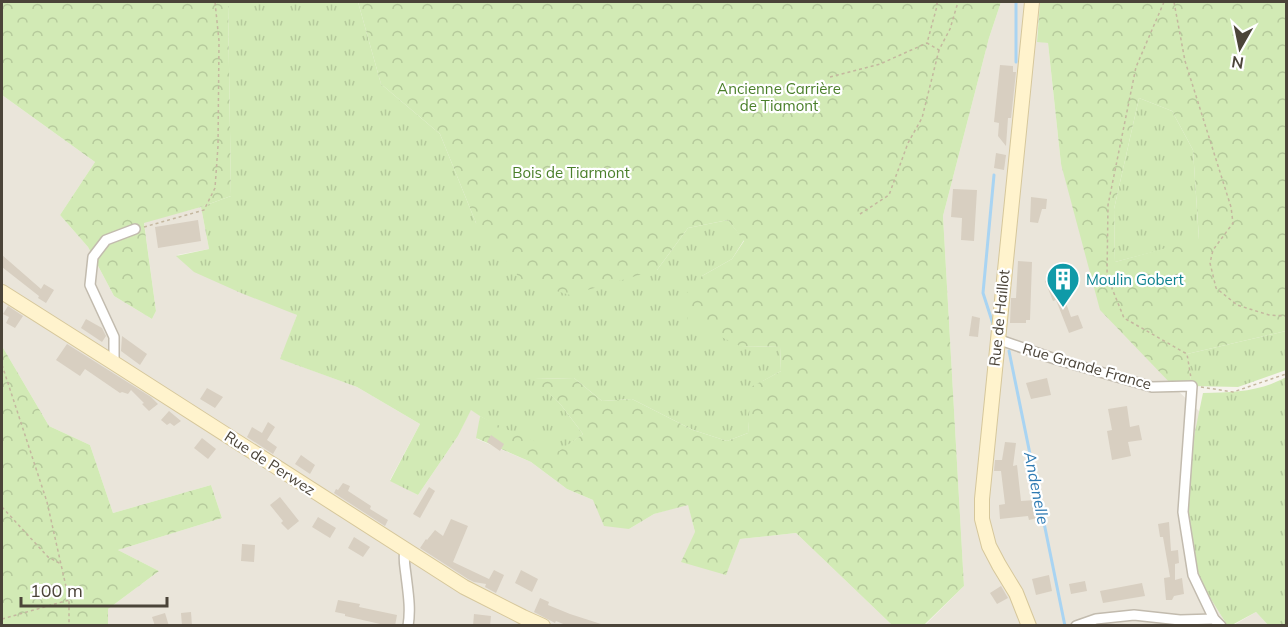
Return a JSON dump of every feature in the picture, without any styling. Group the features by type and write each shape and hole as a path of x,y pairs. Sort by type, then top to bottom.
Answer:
{"street":[{"name":"Rue de Haillot","path":"1029,626 1016,592 989,546 982,519 982,499 1032,2"},
{"path":"114,363 114,337 90,285 93,257 106,240 135,230"},
{"name":"Rue de Perwez","path":"2,292 405,550 465,587 543,626"},
{"name":"Rue Grande France","path":"997,339 1055,359 1152,387 1192,386"},
{"path":"1192,386 1183,512 1193,575 1218,622"},
{"path":"405,550 403,558 410,608 408,626"},
{"path":"1076,626 1096,619 1134,615 1218,622"}],"path":[{"path":"135,230 204,210 215,188 218,146 219,41 215,2"},
{"path":"927,43 937,2"},
{"path":"860,214 889,195 908,143 922,118 939,50 950,29 958,2"},
{"path":"1164,2 1136,67 1108,205 1107,276 1124,318 1187,354 1192,386 1233,392 1287,374"},
{"path":"1174,2 1185,61 1231,207 1233,223 1213,250 1210,262 1216,288 1237,305 1269,315 1287,316"},
{"path":"927,43 939,50"},
{"path":"830,77 880,64 927,43"},
{"path":"2,365 47,502 69,600 69,626"},
{"path":"2,507 48,557 61,565"},
{"path":"2,620 69,600"}],"shaded area":[{"path":"1001,2 1040,2 1037,41 1048,43 1061,164 1173,386 1200,412 1186,475 1204,588 1227,625 924,626 964,586 943,216 989,38"},
{"path":"2,95 95,162 60,215 88,247 114,296 152,319 156,311 144,222 201,207 209,249 177,255 297,315 281,359 357,387 420,424 390,480 418,495 458,436 471,409 480,416 477,439 531,462 567,489 593,500 629,529 654,514 688,504 695,532 726,574 740,539 796,533 892,625 108,625 108,609 159,571 118,550 222,518 211,485 113,513 90,445 49,426 2,346"},
{"path":"1256,612 1268,625 1232,626"}],"green space":[{"path":"2,2 228,2 231,196 144,223 156,311 152,319 114,296 88,247 60,215 95,162 2,95"},
{"path":"228,2 358,2 381,84 440,134 476,223 657,270 688,228 728,220 744,240 732,259 702,276 740,346 780,347 781,371 752,387 748,433 727,441 693,430 632,399 602,401 574,378 535,379 561,405 583,434 559,452 503,428 471,410 458,436 418,495 390,481 420,424 357,387 280,359 297,315 194,272 176,256 209,249 201,207 231,196"},
{"name":"Bois de Tiarmont","path":"358,2 1001,2 989,38 943,216 964,586 924,625 892,625 796,533 740,539 726,575 681,562 695,532 688,505 654,514 629,529 604,526 593,500 567,489 531,462 476,438 480,416 559,451 583,434 561,405 534,379 574,378 602,401 632,399 693,430 727,441 748,433 751,387 781,371 780,347 740,346 688,321 683,297 702,276 732,259 744,241 728,220 688,228 657,270 570,295 522,281 476,223 440,134 381,84"},
{"path":"1040,2 1286,3 1286,331 1187,354 1192,386 1173,386 1100,310 1061,164 1048,43 1037,42","holes":["1139,98 1172,111 1193,150 1199,239 1115,262 1114,209"]},
{"path":"1139,98 1172,111 1193,150 1199,240 1115,262 1114,209"},
{"path":"1286,331 1286,370 1238,387 1192,386 1187,354"},
{"path":"2,346 49,426 90,445 113,513 211,485 222,518 118,550 159,571 108,609 108,625 2,625"},
{"path":"1286,377 1286,625 1268,625 1256,612 1232,625 1227,625 1204,588 1191,552 1184,509 1186,475 1203,393 1256,388"}],"building":[{"path":"1000,65 1013,66 1013,72 1016,72 1006,146 998,136 999,123 994,122"},
{"path":"996,153 1006,155 1004,170 994,168"},
{"path":"953,189 977,190 974,241 961,240 962,218 951,217"},
{"path":"1031,197 1047,199 1046,209 1042,209 1038,223 1030,222"},
{"path":"198,220 201,241 158,248 155,227"},
{"path":"2,255 41,289 44,284 54,290 46,303 2,267"},
{"path":"1018,261 1032,262 1030,320 1026,320 1026,323 1010,323 1011,298 1016,298"},
{"name":"Moulin Gobert","path":"1056,274 1057,277 1061,275 1065,283 1061,285 1064,291 1062,292 1071,317 1078,315 1083,328 1069,333 1056,300 1053,301 1045,281"},
{"path":"8,306 23,316 15,328 6,323 9,317 3,314"},
{"path":"972,316 980,318 978,337 969,336"},
{"path":"86,319 102,328 106,336 102,342 81,328"},
{"path":"122,336 147,354 140,365 121,351"},
{"path":"67,344 151,397 158,404 149,411 131,390 128,394 120,393 85,369 80,376 56,360"},
{"path":"1047,378 1051,395 1031,399 1026,383"},
{"path":"207,388 223,397 215,408 200,399"},
{"path":"1127,406 1130,427 1139,425 1142,440 1128,442 1131,456 1112,460 1107,431 1112,430 1108,409"},
{"path":"169,411 181,421 174,426 170,423 167,425 161,420"},
{"path":"268,422 275,427 267,440 277,447 273,454 247,437 252,427 262,433"},
{"path":"491,435 504,444 500,451 487,442"},
{"path":"202,438 216,449 208,459 194,448"},
{"path":"1005,442 1016,443 1013,466 1017,465 1021,501 1035,500 1037,518 1029,520 1028,516 1000,519 999,505 1005,504 1001,471 994,471 995,460 1002,460"},
{"path":"301,455 315,465 310,474 295,464"},
{"path":"343,483 350,486 348,491 388,520 385,526 334,493"},
{"path":"429,487 435,491 420,518 413,514"},
{"path":"280,497 299,521 288,530 270,505"},
{"path":"318,517 336,528 330,538 312,527"},
{"path":"451,519 468,526 453,562 489,579 494,570 504,575 496,593 485,587 486,584 468,579 420,548 435,530 443,536"},
{"path":"1169,522 1171,551 1178,550 1179,563 1175,564 1175,580 1182,578 1184,594 1174,596 1172,600 1166,600 1164,578 1170,577 1163,537 1160,537 1158,524"},
{"path":"354,537 370,547 363,557 348,548"},
{"path":"242,544 255,545 254,562 241,561"},
{"path":"521,570 538,579 532,592 515,583"},
{"path":"1049,575 1052,591 1036,595 1032,579"},
{"path":"1085,581 1087,591 1071,594 1069,584"},
{"path":"1142,583 1145,596 1103,603 1100,591"},
{"path":"1001,586 1008,598 997,604 990,593"},
{"path":"540,598 549,602 548,605 601,624 601,626 568,626 556,621 555,623 534,612"},
{"path":"338,600 397,615 395,626 335,612"},
{"path":"191,612 192,626 182,626 181,613"},
{"path":"165,613 169,626 155,626 152,617"},
{"path":"474,614 491,616 490,626 473,626"}],"waterway":[{"name":"Andenelle","path":"1016,2 1016,62"},
{"name":"Andenelle","path":"993,324 983,293 994,175"},
{"name":"Andenelle","path":"1009,351 1065,626"}],"place":[{"name":"Moulin Gobert","path":"1063,308"}],"park label":[{"name":"Ancienne Carrière de Tiamont","path":"779,96"}]}
